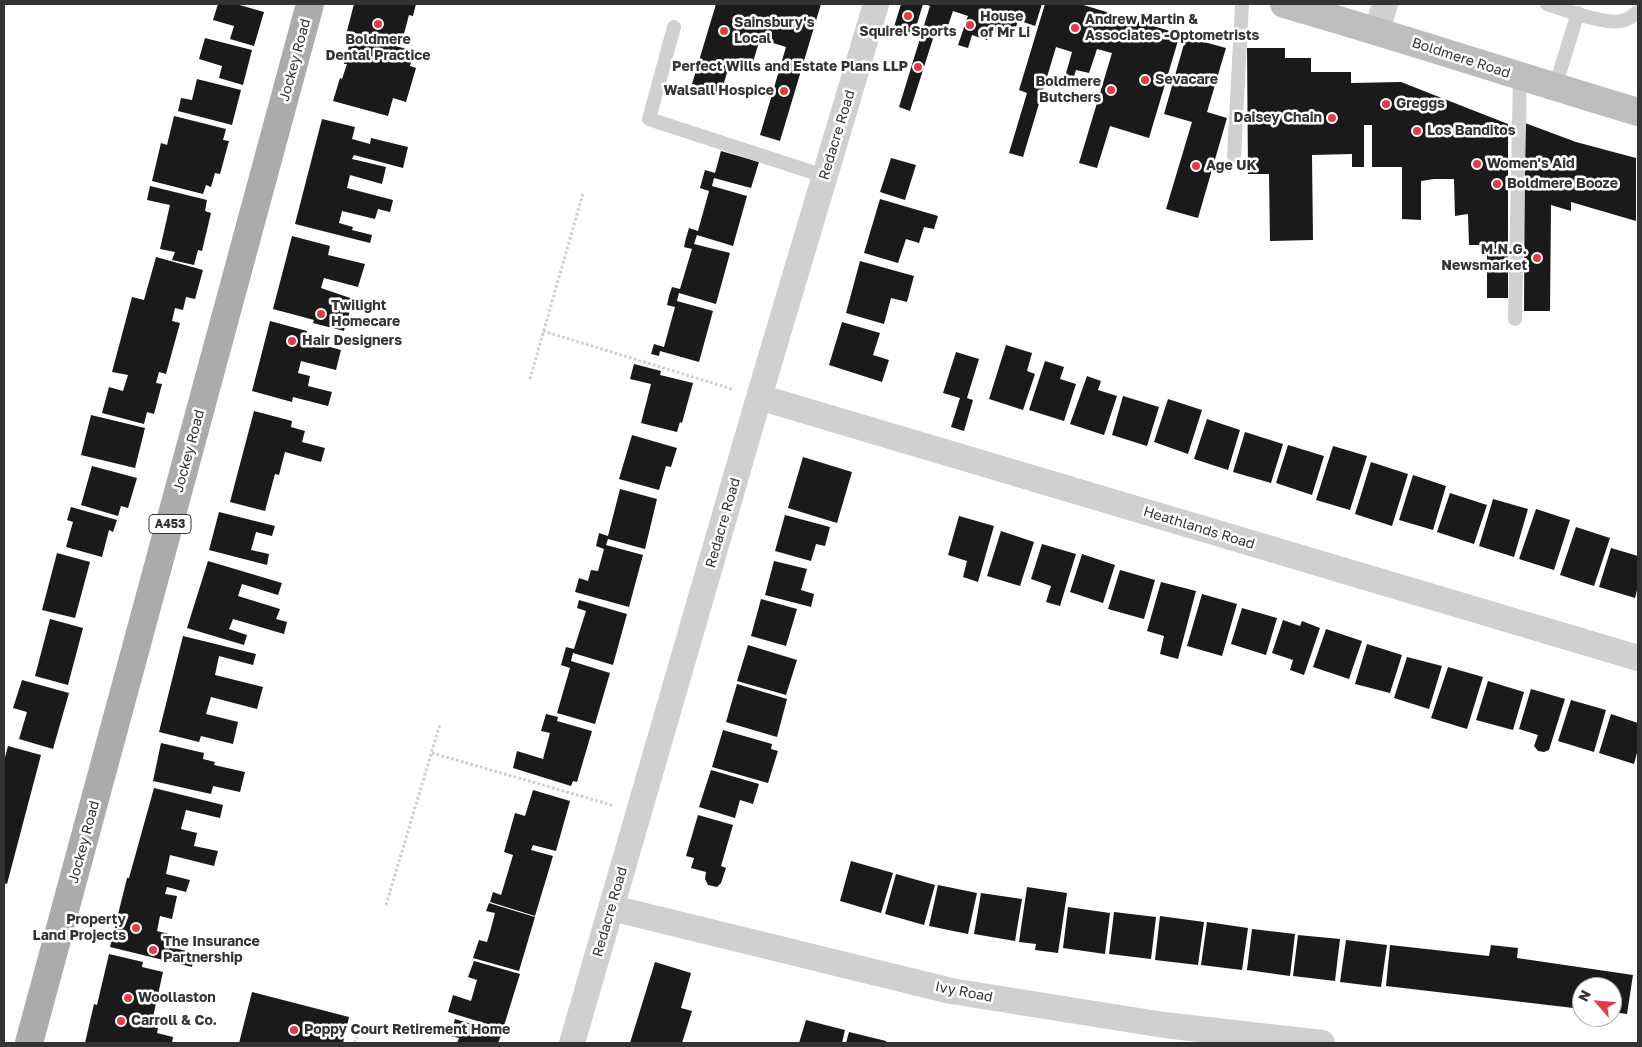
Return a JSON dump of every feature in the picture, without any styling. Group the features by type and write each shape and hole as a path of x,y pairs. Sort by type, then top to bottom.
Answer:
{"main road":[{"name":"Jockey Road","path":"29,1043 310,4"},
{"name":"Boldmere Road","path":"1284,4 1638,112"}],"street":[{"name":"Redacre Road","path":"572,1043 759,397 876,4"},
{"path":"1377,31 1385,4"},
{"name":"Heathlands Road","path":"759,397 1638,658"},
{"name":"Ivy Road","path":"612,908 951,991 1164,1025 1322,1043"}],"lane":[{"path":"1234,156 1242,4"},
{"path":"1547,4 1605,21 1619,22 1638,12"},
{"path":"1555,87 1578,13"},
{"path":"674,27 650,119 824,176"},
{"path":"1515,319 1520,77"}],"path":[{"path":"530,379 583,193"},
{"path":"543,331 759,397"},
{"path":"386,905 440,724"},
{"path":"432,752 639,813"},
{"path":"355,1043 357,1037"}],"building":[{"path":"218,4 236,4 264,12 254,46 230,39 234,26 213,20"},
{"name":"Boldmere Dental Practice","path":"354,4 416,4 413,16 409,15 401,45 347,31"},
{"path":"716,4 821,4 780,141 760,135 786,47 760,39 752,65 731,59 721,93 692,84"},
{"name":"Squirel Sports","path":"901,4 923,4 914,34 894,27"},
{"path":"924,4 1042,4 1035,26 1018,20 1013,38 990,31 987,40 972,35 968,48 958,45 968,16 953,11 947,29 937,26 910,111 899,107 930,6"},
{"path":"1045,4 1080,4 1180,34 1149,138 1110,126 1097,168 1079,163 1112,53 1097,49 1089,73 1076,70 1071,86 1063,84 1072,52 1056,47 1023,157 1009,153 1027,93 1019,90"},
{"path":"352,34 414,51 410,66 416,68 406,102 393,98 388,116 333,101 340,78 342,79 347,64 344,64"},
{"name":"Age UK","path":"1186,37 1226,48 1207,112 1227,118 1198,218 1166,209 1192,122 1164,114"},
{"path":"205,38 252,50 243,85 219,78 222,66 199,59"},
{"path":"1247,48 1285,48 1285,58 1311,58 1311,72 1351,72 1351,83 1401,82 1508,124 1508,298 1487,298 1487,245 1469,245 1468,214 1455,216 1454,179 1421,181 1421,220 1402,219 1402,167 1372,167 1372,125 1364,125 1364,167 1352,167 1352,154 1312,155 1313,240 1270,241 1269,174 1248,174"},
{"path":"197,79 241,90 232,125 178,111 181,98 192,100"},
{"path":"174,116 226,129 223,140 229,141 220,174 215,173 211,187 206,185 203,194 152,181 161,143 167,145"},
{"path":"322,119 355,127 352,139 370,144 371,138 408,147 403,168 354,155 352,159 386,167 382,184 350,175 347,188 393,200 390,212 378,209 375,219 342,211 339,223 353,227 352,230 372,235 370,243 295,224"},
{"path":"1525,123 1576,142 1636,158 1636,221 1571,202 1571,211 1551,205 1550,311 1524,311"},
{"path":"721,151 759,162 751,188 714,178 712,186 747,196 733,246 697,235 694,244 730,253 716,304 679,293 677,301 713,311 699,362 660,351 659,356 651,354 654,344 664,347 675,307 667,305 669,296 672,287 680,289 692,249 684,247 686,238 689,228 698,231 709,191 700,188 705,170 715,173"},
{"path":"891,158 916,165 905,200 880,192"},
{"path":"150,186 207,200 205,211 211,213 202,251 198,250 194,265 172,260 175,252 160,249 170,205 147,200"},
{"path":"880,199 938,216 934,229 924,227 919,243 906,239 898,263 864,253"},
{"path":"292,236 330,246 328,255 365,264 358,287 324,278 321,288 356,300 354,308 351,307 344,331 313,323 314,320 273,309"},
{"path":"156,257 203,270 195,299 186,297 183,310 175,308 172,321 180,323 166,374 159,372 156,383 162,384 154,414 147,412 144,424 102,413 109,387 123,391 128,375 112,372 132,297 144,300"},
{"path":"860,261 914,276 907,302 891,298 884,324 846,313"},
{"path":"270,321 307,331 305,338 320,341 319,344 341,350 336,370 301,361 298,373 310,376 308,386 332,392 328,406 293,397 292,402 252,391"},
{"path":"842,322 880,333 873,355 889,360 882,382 829,365"},
{"path":"1006,345 1032,353 1027,371 1035,374 1023,410 989,399"},
{"path":"956,352 979,359 967,398 973,400 964,431 951,427 960,398 943,393"},
{"path":"1045,361 1064,367 1060,379 1076,384 1064,421 1029,410"},
{"path":"634,364 661,371 660,375 693,383 682,423 680,422 677,432 641,423 651,384 630,379"},
{"path":"1087,376 1101,381 1098,390 1117,396 1104,435 1070,424"},
{"path":"1123,396 1159,407 1147,446 1112,435"},
{"path":"1168,399 1202,410 1188,454 1154,442"},
{"path":"254,411 292,421 291,427 305,431 302,442 325,448 321,462 285,452 279,475 275,474 265,511 230,502"},
{"path":"91,415 145,428 135,468 81,455"},
{"path":"1207,419 1240,430 1228,470 1194,459"},
{"path":"1245,432 1283,444 1271,483 1233,472"},
{"path":"632,435 677,448 671,467 666,466 659,490 619,479"},
{"path":"1288,445 1324,456 1312,495 1276,483"},
{"path":"1333,446 1367,456 1350,510 1316,500"},
{"path":"803,457 852,472 837,523 788,508"},
{"path":"1371,462 1408,474 1392,526 1355,514"},
{"path":"92,466 137,478 128,508 121,506 118,516 81,505"},
{"path":"1413,475 1446,486 1433,530 1399,520"},
{"path":"620,489 657,499 645,549 608,539 606,545 643,555 629,607 575,592 579,578 588,581 591,570 598,571 604,549 596,546 599,533 608,536"},
{"path":"1450,493 1487,505 1474,544 1437,532"},
{"path":"1493,499 1528,509 1514,557 1479,546"},
{"path":"71,507 117,520 113,532 109,530 102,557 66,547 73,522 67,520"},
{"path":"1536,509 1570,520 1554,570 1519,559"},
{"path":"219,512 275,526 272,536 256,532 251,550 269,554 267,565 209,550"},
{"path":"785,515 830,527 825,546 816,544 811,561 775,551"},
{"path":"959,516 994,526 978,582 963,577 967,561 948,555"},
{"path":"1576,527 1610,538 1594,586 1560,575"},
{"path":"1001,531 1034,542 1020,586 987,576"},
{"path":"1042,544 1076,554 1060,606 1046,602 1051,586 1031,579"},
{"path":"1611,548 1638,556 1638,586 1635,598 1599,587"},
{"path":"57,553 90,562 75,618 42,610"},
{"path":"1082,554 1115,565 1103,603 1070,592"},
{"path":"208,561 282,583 278,595 242,584 238,596 280,609 276,619 287,622 284,634 233,619 229,629 247,635 244,645 187,628"},
{"path":"774,561 807,569 801,590 814,594 811,607 765,595"},
{"path":"1120,570 1155,580 1144,619 1108,609"},
{"path":"1161,582 1196,591 1178,659 1160,654 1164,636 1147,631"},
{"path":"1202,594 1237,604 1222,656 1187,646"},
{"path":"761,599 797,609 786,646 751,636"},
{"path":"579,600 627,614 613,665 573,653 571,661 610,673 595,724 557,713 570,668 561,665 566,647 574,649 586,611 577,608"},
{"path":"1242,608 1277,618 1266,655 1231,644"},
{"path":"50,619 83,628 68,685 35,676"},
{"path":"1283,620 1300,626 1302,621 1320,628 1304,675 1290,670 1293,660 1272,653"},
{"path":"1326,629 1362,641 1349,679 1313,667"},
{"path":"183,636 256,654 253,665 219,656 215,675 263,687 257,709 211,697 206,714 238,722 233,744 201,736 199,742 159,732"},
{"path":"1367,644 1402,655 1390,693 1355,684"},
{"path":"748,645 797,660 786,695 737,681"},
{"path":"1407,657 1442,666 1429,709 1394,698"},
{"path":"1448,667 1483,677 1467,729 1431,718"},
{"path":"22,680 69,693 53,749 19,739 27,712 13,708"},
{"path":"1488,681 1524,692 1513,730 1476,720"},
{"path":"737,684 787,699 777,737 726,722"},
{"path":"1531,689 1565,699 1549,750 1544,752 1538,751 1534,746 1538,735 1519,729"},
{"path":"1571,700 1606,710 1594,752 1558,741"},
{"path":"546,714 558,717 557,721 592,731 577,782 573,781 571,786 513,768 517,751 543,759 550,733 541,731"},
{"path":"1611,714 1638,723 1638,749 1634,764 1599,753"},
{"path":"723,730 772,744 771,749 778,751 768,783 712,767"},
{"path":"161,743 204,753 203,759 215,762 214,765 245,772 240,792 213,786 211,794 153,781"},
{"path":"8,746 41,755 7,884 4,883 4,761"},
{"path":"711,770 759,784 753,804 740,800 735,818 699,807"},
{"path":"154,788 223,805 220,818 186,810 181,829 197,833 194,846 218,851 214,866 170,855 166,874 190,880 186,892 167,887 165,894 177,896 172,919 160,916 157,931 169,934 166,946 195,953 192,967 110,947 127,878 129,878"},
{"path":"533,790 570,801 556,851 533,845 531,850 553,856 535,916 490,902 493,892 501,895 513,855 504,852 515,813 525,816"},
{"path":"698,815 733,825 721,866 726,868 721,883 717,887 708,885 705,879 706,872 691,868 694,858 686,856"},
{"path":"851,861 893,873 881,913 840,901"},
{"path":"896,874 935,885 924,925 885,914"},
{"path":"938,885 977,893 968,934 929,926"},
{"path":"1027,887 1067,893 1058,953 1035,950 1036,944 1019,942"},
{"path":"981,893 1022,899 1015,941 974,934"},
{"path":"489,903 535,917 519,971 473,958 479,940 487,942 490,932 495,913 486,911"},
{"path":"1068,907 1110,913 1105,954 1063,948"},
{"path":"1114,912 1156,917 1151,959 1109,954"},
{"path":"1160,916 1204,922 1198,965 1155,960"},
{"path":"1207,922 1248,928 1242,970 1201,965"},
{"path":"1252,929 1295,934 1290,976 1247,970"},
{"path":"1298,935 1340,939 1335,981 1293,976"},
{"path":"1346,940 1387,945 1381,987 1340,982"},
{"path":"1390,945 1489,956 1491,945 1518,948 1517,958 1633,975 1627,1014 1622,1013 1622,977 1572,977 1572,1008 1386,986"},
{"path":"109,954 143,962 142,967 163,972 151,1026 158,1028 157,1033 173,1037 172,1043 85,1043 94,1004 97,1005"},
{"path":"474,961 520,974 503,1029 448,1012 453,995 471,1001 477,980 468,977"},
{"path":"655,962 691,973 681,1008 692,1011 682,1043 630,1043"},
{"name":"Poppy Court Retirement Home","path":"252,992 349,1017 343,1043 239,1043"},
{"path":"455,1019 502,1033 498,1043 457,1043 459,1038 450,1036"},
{"path":"806,1020 845,1030 842,1043 799,1043"},
{"path":"849,1032 886,1041 886,1043 846,1043"}],"place":[{"name":"Squirel Sports","path":"908,16"},
{"name":"Boldmere Dental Practice","path":"378,24"},
{"name":"House of Mr Li","path":"970,25"},
{"name":"Andrew Martin & Associates -Optometrists","path":"1075,28"},
{"name":"Sainsbury's Local","path":"724,31"},
{"name":"Perfect Wills and Estate Plans LLP","path":"918,67"},
{"name":"Sevacare","path":"1145,80"},
{"name":"Boldmere Butchers","path":"1111,90"},
{"name":"Walsall Hospice","path":"784,91"},
{"name":"Greggs","path":"1386,104"},
{"name":"Daisey Chain","path":"1332,118"},
{"name":"Los Banditos","path":"1417,131"},
{"name":"Women's Aid","path":"1477,164"},
{"name":"Age UK","path":"1196,166"},
{"name":"Boldmere Booze","path":"1497,184"},
{"name":"M.N.G. Newsmarket","path":"1537,258"},
{"name":"Twilight Homecare","path":"321,314"},
{"name":"Hair Designers","path":"292,341"},
{"name":"Property Land Projects","path":"136,928"},
{"name":"The Insurance Partnership","path":"153,950"},
{"name":"Woollaston","path":"128,998"},
{"name":"Carroll & Co.","path":"121,1021"},
{"name":"Poppy Court Retirement Home","path":"294,1030"}]}
